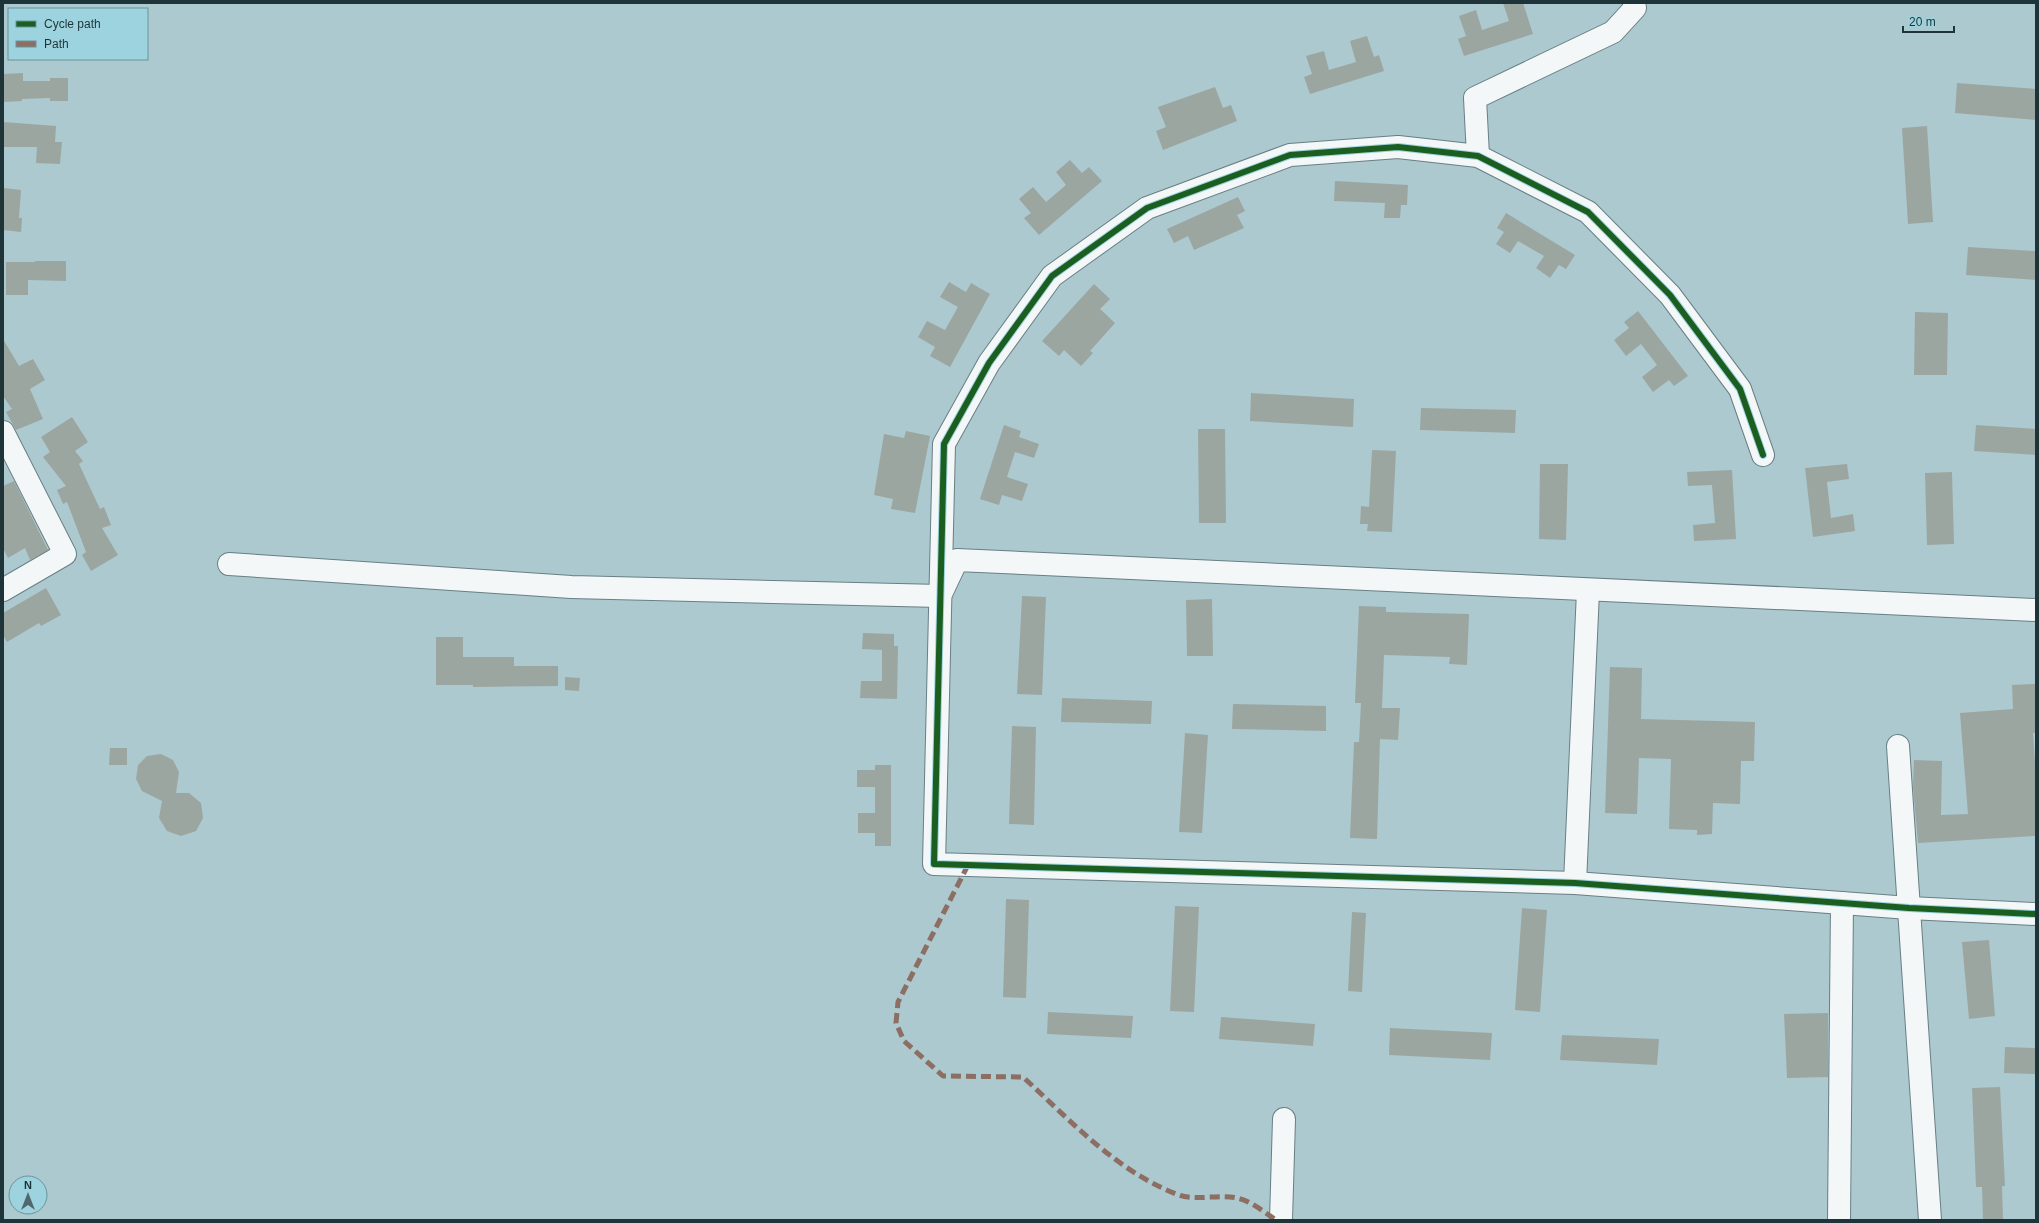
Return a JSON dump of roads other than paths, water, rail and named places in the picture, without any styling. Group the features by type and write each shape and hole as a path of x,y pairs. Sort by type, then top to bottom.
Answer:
{"street":[{"path":"1478,156 1475,98 1613,32 1635,8 1634,3"},
{"path":"1763,455 1740,389 1670,295 1588,212 1478,156 1398,148 1290,155 1147,208 1052,276 989,363 944,444 934,864 1575,883 1909,908 2036,914"},
{"path":"3,432 65,554 3,590"},
{"path":"940,596 957,560 2036,610"},
{"path":"229,564 571,587 940,596"},
{"path":"1575,883 1588,590"},
{"path":"1898,746 1930,1220"},
{"path":"1839,1220 1842,903"},
{"path":"1281,1220 1284,1119"}]}
